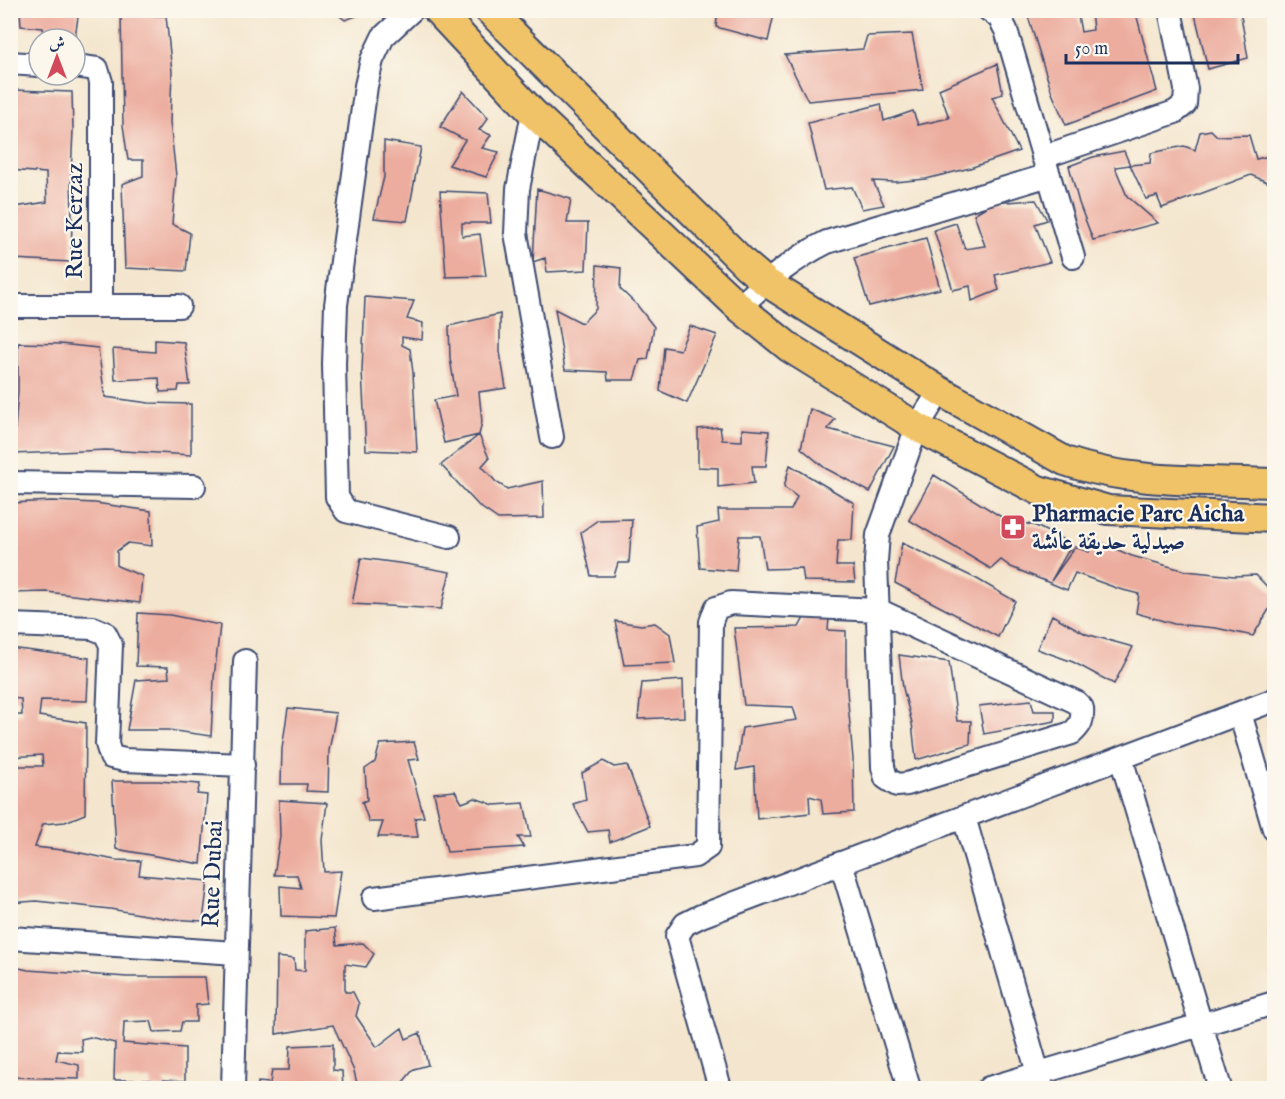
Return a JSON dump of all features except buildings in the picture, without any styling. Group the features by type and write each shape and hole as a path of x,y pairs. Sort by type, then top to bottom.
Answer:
{"main road":[{"path":"437,10 533,113 739,307 790,348 917,427 1038,490 1108,510 1275,518"},
{"path":"489,10 746,265 766,282 940,391 1065,461 1088,469 1120,476 1275,483"}],"street":[{"path":"412,10 383,37 372,60 366,86 336,305 334,336 337,497 346,511 449,537"},
{"path":"989,10 999,17 1006,30 1073,257"},
{"path":"739,307 766,282 806,252 827,242 1046,166 1175,112 1185,104 1186,89 1170,10"},
{"path":"10,63 27,64"},
{"name":"Rue Kerzaz","path":"10,306 101,305 101,82 97,69 87,68"},
{"path":"533,113 518,189 516,233 552,437"},
{"path":"101,305 179,306"},
{"path":"374,898 695,856 708,847 710,834 711,622 716,608 731,603 878,610 1076,702 1082,708 1083,718 1080,726 1072,733 907,784 897,784 886,778 883,766 878,610 876,561 878,535 917,427 940,391"},
{"path":"10,483 194,486"},
{"path":"10,625 93,628 105,633 111,645 107,744 111,757 125,760 243,765"},
{"name":"Rue Dubai","path":"233,1089 245,661"},
{"path":"720,1089 677,936 686,924 701,916 1275,700"},
{"path":"1240,713 1275,829"},
{"path":"1121,758 1220,1089"},
{"path":"964,817 1041,1081"},
{"path":"841,863 909,1089"},
{"path":"10,938 236,953"},
{"path":"989,1089 1041,1081 1200,1025 1275,1003"}],"place":[{"name":"Pharmacie Parc Aicha صيدلية حديقة عائشة","path":"1013,527"}]}
